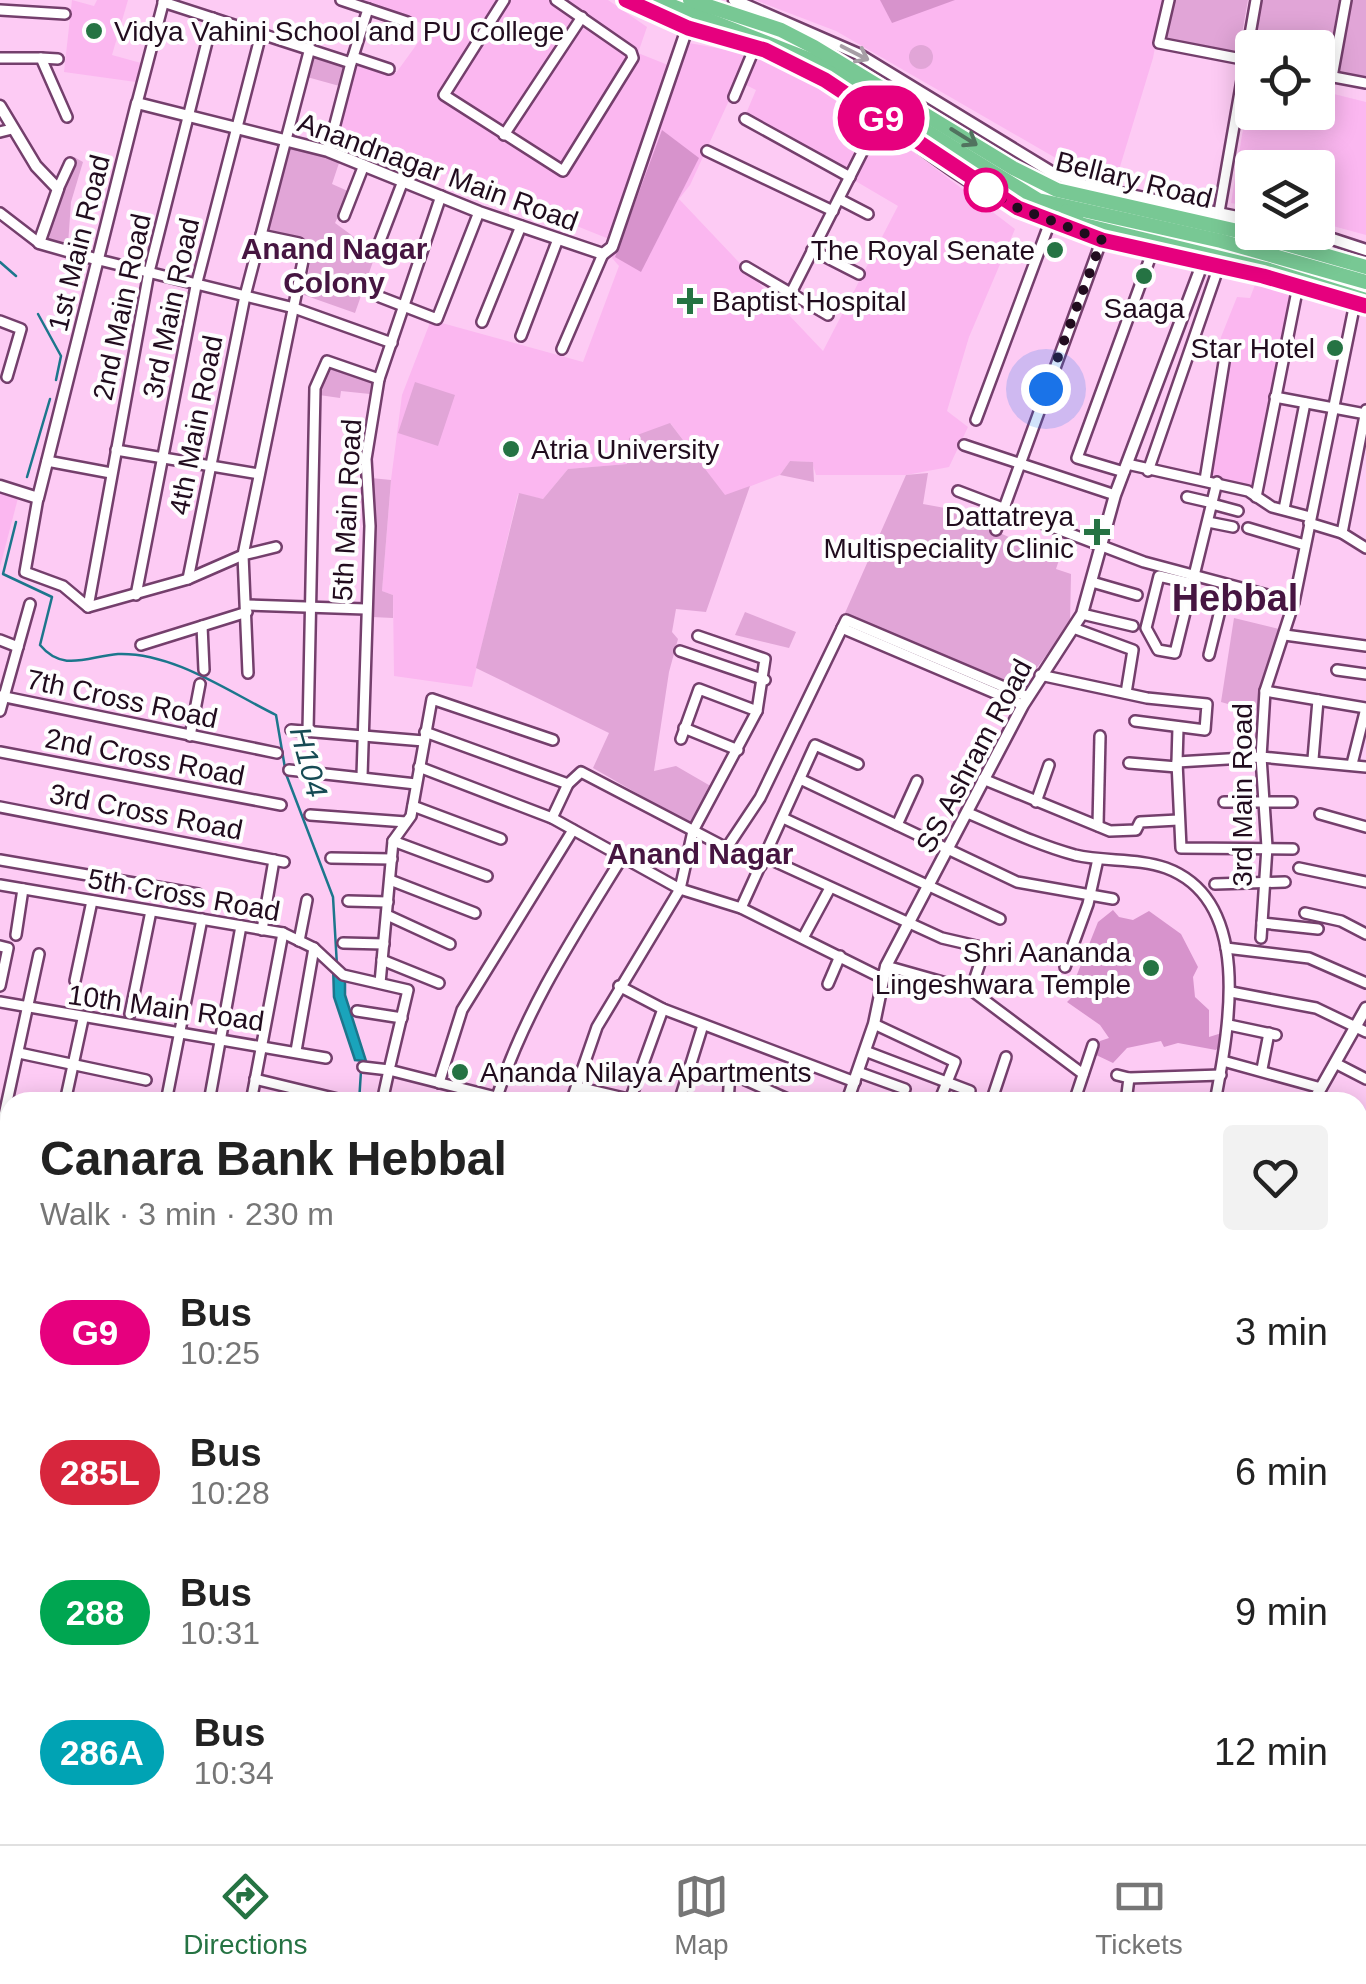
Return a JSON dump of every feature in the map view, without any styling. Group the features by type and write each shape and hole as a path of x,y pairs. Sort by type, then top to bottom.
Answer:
{"highway":[{"name":"Bellary Road","path":"657,0 690,22 754,36 812,61 1006,182 1066,210 1221,241 1366,282"},
{"name":"Bellary Road","path":"690,0 781,30 814,47 1013,168 1057,190 1251,234 1366,267"},
{"path":"1066,210 1080,224 1175,247 1362,303"}],"street":[{"path":"341,0 408,22"},
{"path":"504,0 444,95 557,171 567,168 633,58 631,52 556,0"},
{"path":"626,0 756,48 825,80 996,197 1050,222 1102,240 1362,303"},
{"path":"734,0 858,54 1053,173 1086,186 1235,216"},
{"path":"1169,0 1159,43 1235,58"},
{"path":"1253,30 1256,0"},
{"path":"1335,60 1346,0"},
{"path":"164,1 262,34 389,69"},
{"name":"1st Main Road","path":"38,498 164,1"},
{"path":"0,10 65,14"},
{"path":"328,151 368,10"},
{"path":"504,135 582,17"},
{"name":"2nd Main Road","path":"88,607 149,272 213,18"},
{"name":"Anandnagar Main Road","path":"138,103 328,151 479,212 603,254 612,247 690,22"},
{"name":"3rd Main Road","path":"136,595 196,286 262,34"},
{"name":"4th Main Road","path":"188,579 245,296 310,48"},
{"path":"734,97 756,48"},
{"path":"0,58 58,60"},
{"path":"41,58 67,117"},
{"path":"1335,78 1366,83"},
{"path":"0,106 6,130 58,189"},
{"path":"792,291 880,117"},
{"path":"746,119 850,177"},
{"path":"1220,212 1236,130"},
{"path":"707,151 833,211"},
{"path":"39,243 70,163"},
{"path":"344,216 364,165"},
{"path":"378,246 404,181"},
{"name":"5th Main Road","path":"362,776 370,526 366,459 379,378 441,196"},
{"path":"839,199 868,214"},
{"path":"380,297 437,318 479,212"},
{"path":"0,213 39,243 294,308 392,343"},
{"path":"976,420 1050,222"},
{"path":"482,322 521,226"},
{"path":"248,673 243,555 304,246 260,236"},
{"path":"521,336 558,239"},
{"path":"996,530 1102,240"},
{"path":"1335,240 1366,250"},
{"path":"812,250 859,274"},
{"path":"1153,250 1077,458 1217,482 1342,532 1366,548"},
{"path":"562,349 603,254"},
{"name":"SS Ashram Road","path":"851,1092 874,1024 884,972 1025,701 1076,630 1115,495 1204,262"},
{"path":"1148,471 1220,266"},
{"path":"746,267 828,315"},
{"path":"1256,497 1298,286"},
{"name":"3rd Main Road","path":"1260,938 1266,847 1264,690 1286,635 1334,410 1362,303"},
{"path":"0,322 21,329 7,377"},
{"path":"1205,480 1225,356"},
{"path":"308,732 315,388 327,361 379,378"},
{"path":"1276,397 1334,410 1366,412 1342,532"},
{"path":"1284,510 1305,404"},
{"path":"964,445 1115,495"},
{"path":"116,450 259,474"},
{"path":"47,461 111,473"},
{"path":"1217,482 1194,580 1175,653 1158,650 1146,628 1158,576 1194,580 1226,586 1294,602"},
{"path":"0,486 38,498 25,572 63,586 88,607 188,579 243,555 276,548"},
{"path":"958,491 1194,580"},
{"path":"1187,498 1238,510"},
{"path":"1208,522 1233,527"},
{"path":"1248,528 1305,544"},
{"path":"1092,582 1137,594"},
{"path":"1209,654 1226,586"},
{"path":"0,712 30,604"},
{"path":"140,646 246,609 365,609"},
{"path":"1082,614 1133,626"},
{"path":"726,849 760,798 844,624 1025,701"},
{"path":"202,626 204,670"},
{"path":"1076,630 1133,650 1126,693"},
{"path":"1286,635 1366,646"},
{"path":"575,1092 597,1028 618,986 680,889 694,831 757,711 765,680 765,659 698,636"},
{"path":"0,640 18,647"},
{"path":"680,651 765,680"},
{"path":"1337,670 1366,674"},
{"path":"1040,675 1126,693 1207,704 1205,730 1135,721"},
{"path":"190,736 200,684"},
{"path":"738,750 683,733 699,689 757,711"},
{"path":"1264,690 1366,708 1352,764"},
{"name":"7th Cross Road","path":"2,697 278,753"},
{"path":"384,1092 408,990 380,983 393,841 413,806 430,701 436,698 553,740"},
{"path":"1313,760 1318,700"},
{"path":"1178,728 1178,820 1183,849 1292,849"},
{"path":"291,730 424,736 568,784"},
{"path":"1098,826 1100,736"},
{"path":"741,908 815,745 858,764"},
{"name":"2nd Cross Road","path":"0,752 281,805"},
{"path":"1129,763 1262,758 1366,768"},
{"path":"1036,802 1049,764"},
{"path":"419,768 552,818 680,889 741,908 840,956 884,972 972,990 1082,1074"},
{"path":"289,770 416,784"},
{"path":"552,818 568,784 581,772 588,774 726,849 830,888 942,938 985,948 972,990"},
{"path":"800,778 1017,882 1113,899"},
{"path":"983,779 1098,826 1136,830 1140,822 1178,820"},
{"path":"897,825 917,781"},
{"path":"1224,802 1292,802"},
{"path":"413,806 501,839"},
{"name":"3rd Cross Road","path":"0,807 279,861 262,930"},
{"path":"968,813 1024,838 1098,859 1167,869 1196,885 1226,948 1231,992 1217,1092"},
{"path":"310,814 406,822"},
{"path":"1320,814 1366,827"},
{"path":"782,818 1000,919"},
{"path":"439,1083 462,1010 573,830"},
{"path":"393,841 487,876"},
{"path":"499,1092 513,1048 536,1003 623,856"},
{"path":"331,858 392,859"},
{"path":"1064,966 1098,859"},
{"path":"0,860 198,894"},
{"path":"1299,868 1366,882"},
{"path":"390,880 476,912"},
{"path":"1214,884 1285,882"},
{"name":"5th Cross Road","path":"0,885 283,933 314,948 357,980 380,983"},
{"path":"803,938 830,888"},
{"path":"16,936 24,889"},
{"path":"299,941 307,900"},
{"path":"75,981 92,901"},
{"path":"348,901 388,902"},
{"path":"130,1014 151,911"},
{"path":"1305,912 1341,921 1366,934"},
{"path":"387,916 450,944"},
{"path":"168,1092 202,919"},
{"path":"1262,924 1318,930"},
{"path":"211,1092 240,926"},
{"path":"253,1092 283,933"},
{"path":"342,943 384,944"},
{"path":"0,986 4,947"},
{"path":"296,1051 314,948"},
{"path":"1226,948 1309,958 1366,983"},
{"path":"10,1092 39,954"},
{"path":"828,984 840,956"},
{"path":"382,960 440,983"},
{"path":"618,986 703,1025 856,1077 904,1089"},
{"path":"1231,992 1316,1008 1361,1029"},
{"name":"10th Main Road","path":"0,1002 326,1058"},
{"path":"1319,1092 1361,1029 1366,1008"},
{"path":"632,1092 663,1009"},
{"path":"357,1011 402,1018"},
{"path":"67,1092 83,1019"},
{"path":"874,1024 955,1062 943,1092"},
{"path":"681,1092 703,1025"},
{"path":"1229,1025 1273,1034 1262,1068"},
{"path":"1077,1092 1094,1046"},
{"path":"865,1051 945,1086 970,1092"},
{"path":"19,1054 146,1080"},
{"path":"994,1092 1006,1057"},
{"path":"1223,1061 1262,1068 1321,1088"},
{"path":"1335,1064 1366,1079"},
{"path":"363,1067 474,1092"},
{"path":"729,1092 730,1073 772,1092"},
{"path":"1116,1075 1130,1078 1220,1074"},
{"path":"1128,1092 1130,1078"},
{"path":"255,1079 306,1092"},
{"path":"577,1087 596,1092"}],"shaded area":[{"name":"Vidya Vahini School and PU College","path":"72,0 94,6 97,0 128,0 112,55 141,63 136,82 64,72"},
{"path":"352,0 608,0 647,27 638,53 668,65 609,239 340,131 358,62 396,73 430,26"},
{"path":"755,0 1164,0 1153,58 1115,183 1092,179 836,31"},
{"path":"880,0 955,0 892,23"},
{"path":"1174,0 1248,0 1243,30 1235,30 1235,56 1164,42"},
{"path":"1259,0 1339,0 1334,30 1254,30"},
{"path":"1351,0 1366,0 1366,79 1337,73"},
{"path":"689,43 750,54 821,87 869,118 1015,229 969,337 947,411 968,427 949,467 906,475 816,475 812,462 790,461 780,475 725,496 671,424 627,464 568,469 543,499 518,494 472,687 394,676 393,595 382,591 391,480 402,395 431,320 583,362 619,266 612,258","holes":["738,81 756,90 745,116 898,206 823,351 679,199 690,185"]},
{"path":"921,45 933,57 921,69 909,57"},
{"path":"314,53 348,65 343,87 307,77"},
{"path":"1335,94 1366,102 1366,235 1335,227 1335,150 1240,150 1243,130 1335,130"},
{"path":"662,130 699,158 641,272 615,257"},
{"path":"290,145 340,160 332,184 350,192 335,223 376,253 355,313 304,295 314,242 268,233"},
{"path":"74,157 83,162 71,202 68,245 45,239"},
{"path":"1256,282 1294,291 1255,488 1209,476 1226,353 1219,352 1221,337 1237,297 1250,298"},
{"path":"330,367 373,381 370,394 341,391 340,398 319,395"},
{"path":"415,382 455,395 438,446 398,433"},
{"path":"670,423 725,495 750,486 706,612 676,609 672,632 678,639 654,771 676,766 714,788 692,825 593,768 609,733 476,668 519,493 543,499 568,469 627,464 629,438"},
{"path":"790,461 813,462 814,482 780,475"},
{"path":"928,473 923,504 945,508 1059,560 1056,569 1071,574 1070,623 1022,688 845,613 906,475"},
{"path":"371,478 391,480 382,591 393,595 393,618 372,617 375,526"},
{"path":"0,492 18,498 0,567"},
{"path":"745,612 796,632 789,648 735,635"},
{"path":"1234,618 1279,629 1256,712 1221,702"},
{"path":"1113,910 1119,917 1133,920 1149,911 1181,934 1198,967 1193,977 1195,997 1209,1010 1209,1037 1225,1032 1225,1040 1216,1050 1178,1043 1164,1047 1161,1041 1127,1048 1113,1063 1092,1053 1100,1041 1109,1038 1100,1025 1067,1002 1080,989 1076,977 1098,922"}],"water":[{"path":"333,964 345,977 345,995 366,1061 355,1060 334,997"}],"waterway":[{"name":"H104","path":"0,262 16,276"},
{"name":"H104","path":"38,314 61,356 56,380"},
{"name":"H104","path":"27,477 50,399"},
{"name":"H104","path":"16,522 3,574 52,597 40,645 49,654 67,661 118,654 159,659 200,675 276,715 286,774 333,897 337,966"},
{"name":"H104","path":"360,1092 361,1071"}],"bus line":[{"name":"G9","path":"626,0 688,28 765,50 796,64 996,197 1050,222 1102,240 1263,276 1366,306"}],"place":[{"name":"Vidya Vahini School and PU College","path":"94,31"},
{"name":"The Royal Senate","path":"1055,250"},
{"name":"Saaga","path":"1144,276"},
{"name":"Baptist Hospital","path":"690,301"},
{"name":"Star Hotel","path":"1335,348"},
{"name":"Atria University","path":"511,449"},
{"name":"Dattatreya Multispeciality Clinic","path":"1097,532"},
{"name":"Shri Aananda Lingeshwara Temple","path":"1151,968"},
{"name":"Ananda Nilaya Apartments","path":"460,1072"}],"district":[{"name":"Anand Nagar Colony","path":"334,265"},
{"name":"Hebbal","path":"1235,598"},
{"name":"Anand Nagar","path":"700,853"}],"route":[{"path":"986,190 1050,222 1102,240 1046,389"}]}
